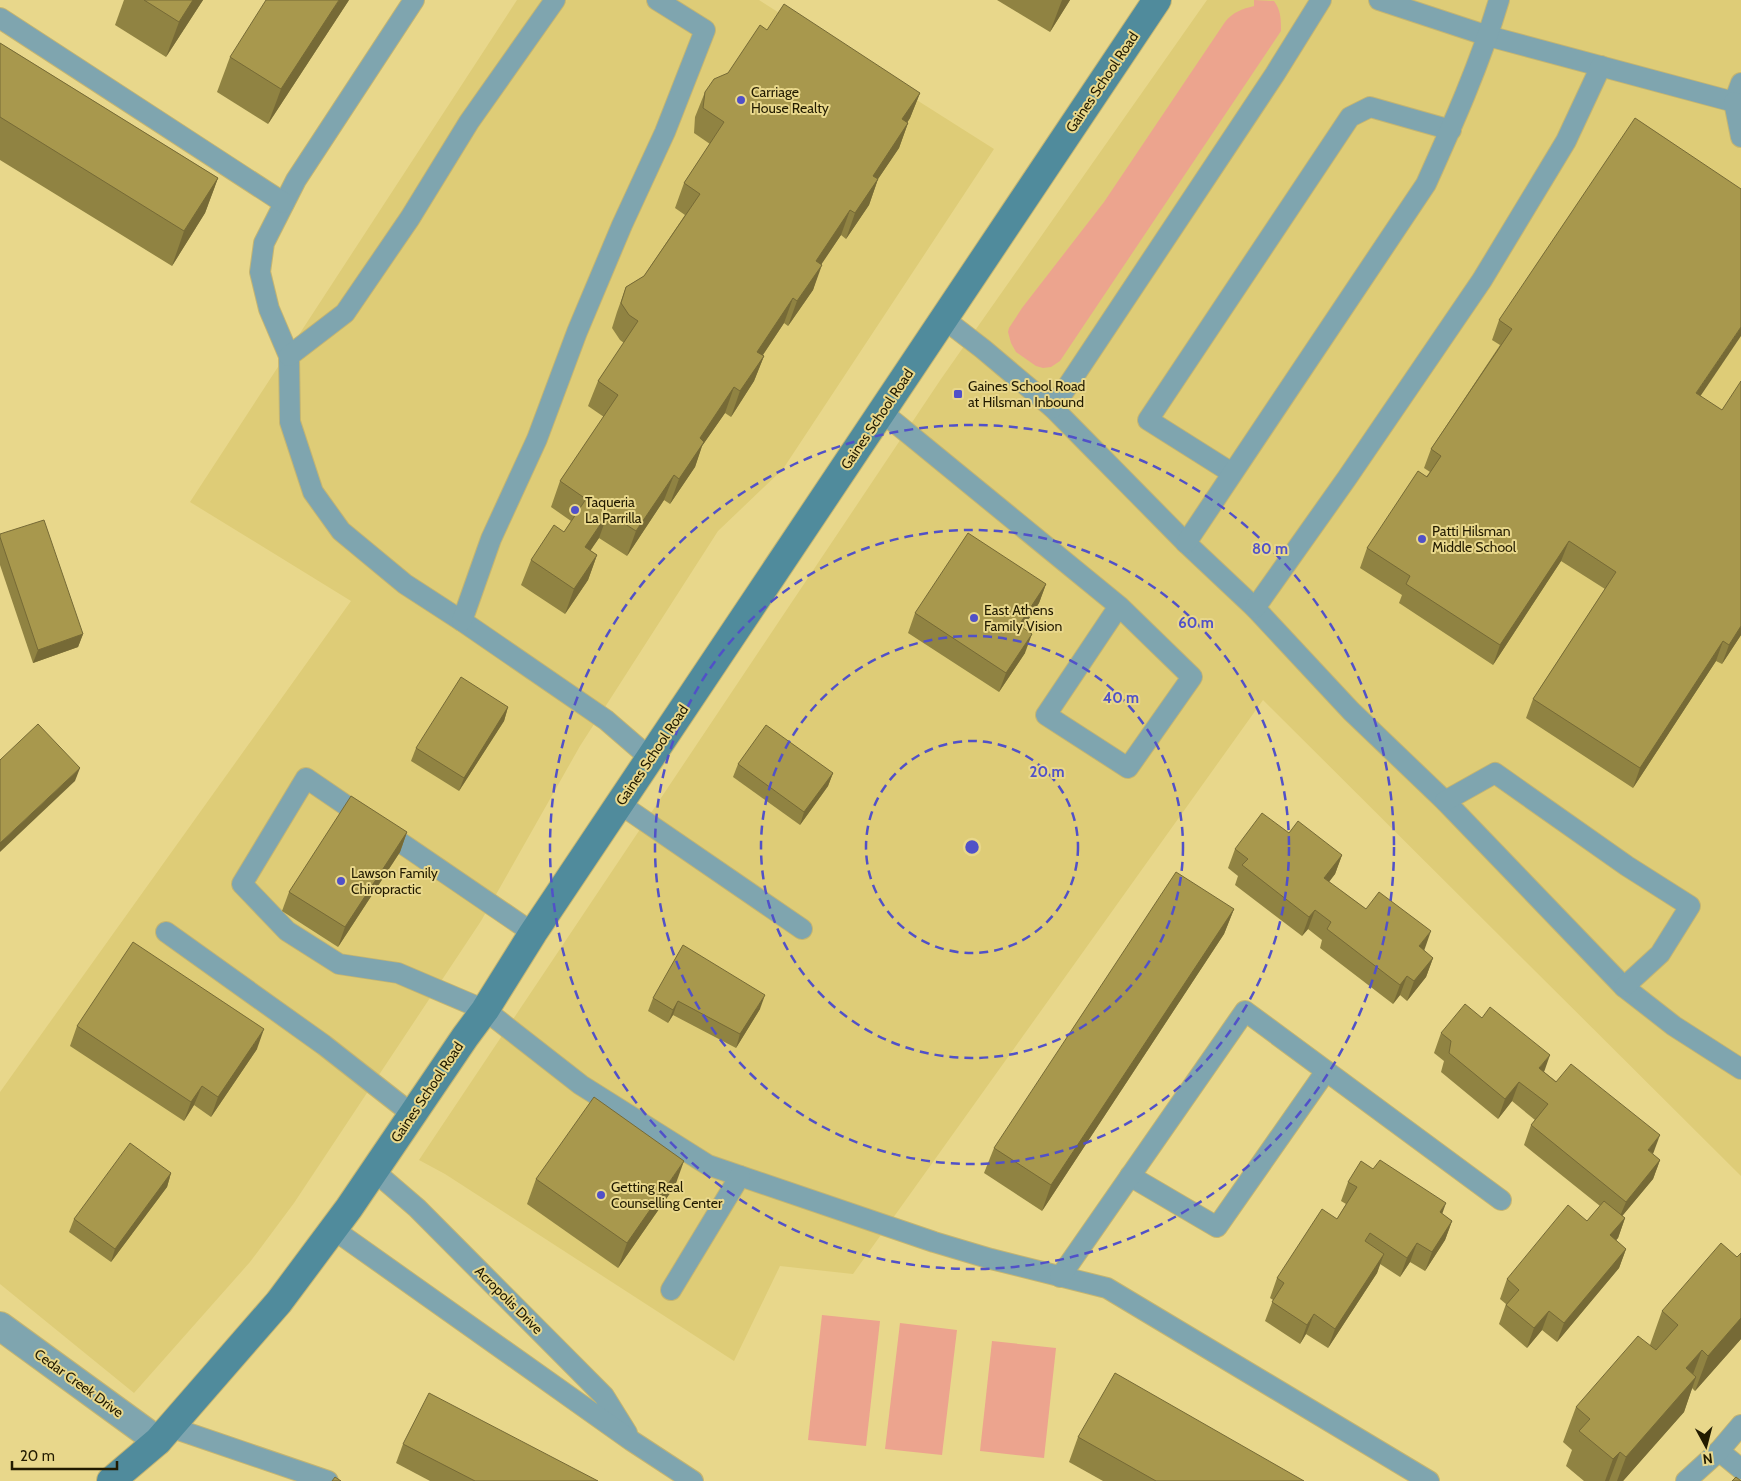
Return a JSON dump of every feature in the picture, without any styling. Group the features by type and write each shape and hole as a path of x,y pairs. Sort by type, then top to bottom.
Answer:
{"main road":[{"name":"Gaines School Road","path":"111,1481 164,1434 279,1302 374,1171 485,1010 533,933 1157,0"}],"street":[{"name":"Cedar Creek Drive","path":"0,1326 164,1434"}],"lane":[{"path":"414,0 296,180 264,243 260,272 269,309 289,356 290,422 313,492 341,531 405,584 606,720 650,758"},
{"path":"289,356 346,313 410,218 469,122 555,0"},
{"path":"462,621 491,539 537,439 577,332 622,225 665,132 705,30 657,0"},
{"path":"1053,408 1275,74 1321,0"},
{"path":"1379,0 1488,36 1601,66 1737,93 1741,137"},
{"path":"1186,543 1426,184 1451,130 1488,36 1499,0"},
{"path":"0,18 284,203"},
{"path":"1255,608 1347,478 1482,280 1566,141 1601,66"},
{"path":"1232,473 1148,420 1350,117 1370,107 1451,130"},
{"path":"944,319 983,348 1053,408 1186,543 1255,608 1351,711 1445,801 1624,987 1674,1026 1741,1069"},
{"path":"882,412 1119,606 1192,677 1128,768 1046,715 1119,606"},
{"path":"1445,801 1495,773 1627,866 1690,906 1660,954 1624,987"},
{"path":"533,933 306,778 242,884 287,930 339,964 398,973 485,1010 581,1085 708,1165 934,1242 990,1259 1107,1288 1429,1481"},
{"path":"620,804 802,929"},
{"path":"166,932 324,1045 412,1114"},
{"path":"1060,1277 1245,1010 1501,1200"},
{"path":"1130,1176 1217,1227 1326,1071"},
{"name":"Acropolis Drive","path":"374,1171 418,1208 604,1396 632,1441"},
{"path":"671,1290 740,1176"},
{"name":"Acropolis Drive","path":"333,1229 632,1441 693,1481"},
{"path":"1686,1481 1719,1450 1741,1425"},
{"path":"164,1434 328,1481"},
{"path":"1719,1450 1741,1469"}],"shaded area":[{"path":"517,0 759,0 994,149 783,469 718,531 580,746 481,921 294,1203 250,1262 134,1393 0,1284 0,1092 351,601 190,502"},
{"name":"Patti Hilsman Middle School","path":"1207,0 1741,0 1741,1176 1263,700 853,1274 780,1266 734,1361 445,1174 419,1160 941,379"},
{"path":"1254,0 1274,1 1281,19 1281,31 1060,361 1051,367 1043,368 1036,366 1016,352 1011,343 1008,332 1009,328 1022,308 1104,202 1225,22 1238,11 1254,6"},
{"path":"822,1315 880,1321 866,1446 808,1440"},
{"path":"900,1323 957,1330 942,1455 885,1449"},
{"path":"992,1341 1056,1348 1044,1458 980,1451"}],"building":[{"path":"144,0 193,0 179,22"},
{"path":"266,0 339,0 281,89 230,57"},
{"path":"784,4 920,93 902,119 908,123 873,176 878,179 855,213 850,210 816,261 822,265 797,301 793,298 757,352 764,356 740,391 734,387 700,438 704,442 679,479 674,475 636,531 608,513 585,547 597,555 574,589 531,560 554,525 564,532 586,499 560,481 618,395 598,381 638,321 629,315 621,303 626,287 644,276 700,194 684,183 724,122 703,108 705,92 714,79 728,73 760,25 767,30"},
{"path":"0,43 218,178 184,231 0,117"},
{"path":"1635,118 1741,189 1741,327 1696,393 1722,410 1741,381 1741,626 1729,645 1723,641 1640,768 1533,699 1616,572 1569,541 1500,645 1406,584 1410,576 1367,548 1418,471 1427,477 1441,456 1431,449 1512,329 1499,320"},
{"path":"44,520 83,634 38,650 0,534"},
{"name":"East Athens Family Vision","path":"968,533 1046,584 1019,625 1032,634 1006,673 915,613"},
{"path":"461,677 508,707 464,778 416,748"},
{"path":"38,724 80,768 0,843 0,760"},
{"path":"766,725 833,773 804,812 738,764"},
{"name":"Lawson Family Chiropractic","path":"351,796 407,832 345,927 289,892"},
{"path":"1262,813 1289,833 1298,821 1342,855 1324,878 1366,909 1379,892 1431,931 1419,946 1433,958 1414,981 1407,976 1400,985 1327,929 1331,922 1315,910 1309,917 1242,865 1248,859 1235,849"},
{"path":"1176,872 1234,909 1051,1185 994,1148"},
{"path":"133,942 264,1029 218,1097 202,1086 191,1102 77,1026"},
{"path":"683,945 765,995 740,1034 678,1001 673,1010 653,998"},
{"path":"1465,1004 1482,1018 1490,1007 1550,1055 1539,1068 1556,1082 1571,1064 1660,1135 1648,1150 1660,1160 1626,1202 1531,1125 1548,1104 1519,1082 1505,1099 1449,1053 1451,1041 1441,1033"},
{"name":"Getting Real Counselling Center","path":"594,1097 684,1161 627,1243 536,1179"},
{"path":"130,1143 171,1173 115,1249 74,1219"},
{"path":"1380,1160 1446,1203 1440,1212 1452,1221 1432,1252 1417,1243 1407,1258 1370,1233 1365,1241 1384,1254 1335,1329 1314,1314 1307,1325 1272,1302 1284,1283 1277,1278 1322,1209 1337,1219 1357,1187 1348,1182 1361,1161 1373,1169"},
{"path":"1604,1201 1625,1218 1610,1235 1626,1249 1564,1323 1549,1311 1534,1328 1506,1305 1519,1290 1507,1279 1568,1205 1587,1221"},
{"path":"1721,1243 1737,1257 1741,1253 1741,1318 1708,1356 1702,1350 1686,1368 1696,1377 1626,1457 1620,1452 1613,1459 1579,1431 1590,1419 1576,1407 1638,1336 1656,1350 1678,1325 1662,1311"},
{"path":"1115,1373 1304,1481 1156,1481 1078,1437"},
{"path":"429,1393 598,1481 475,1481 403,1444"},
{"path":"335,1477 341,1481 332,1481"},
{"path":"1736,1477 1741,1481 1732,1481"}],"place":[{"name":"Carriage House Realty","path":"741,100"},
{"name":"Gaines School Road at Hilsman Inbound","path":"958,394"},
{"name":"Taqueria La Parrilla","path":"575,510"},
{"name":"Patti Hilsman Middle School","path":"1422,539"},
{"name":"East Athens Family Vision","path":"974,618"},
{"name":"Lawson Family Chiropractic","path":"341,881"},
{"name":"Getting Real Counselling Center","path":"601,1195"}]}
